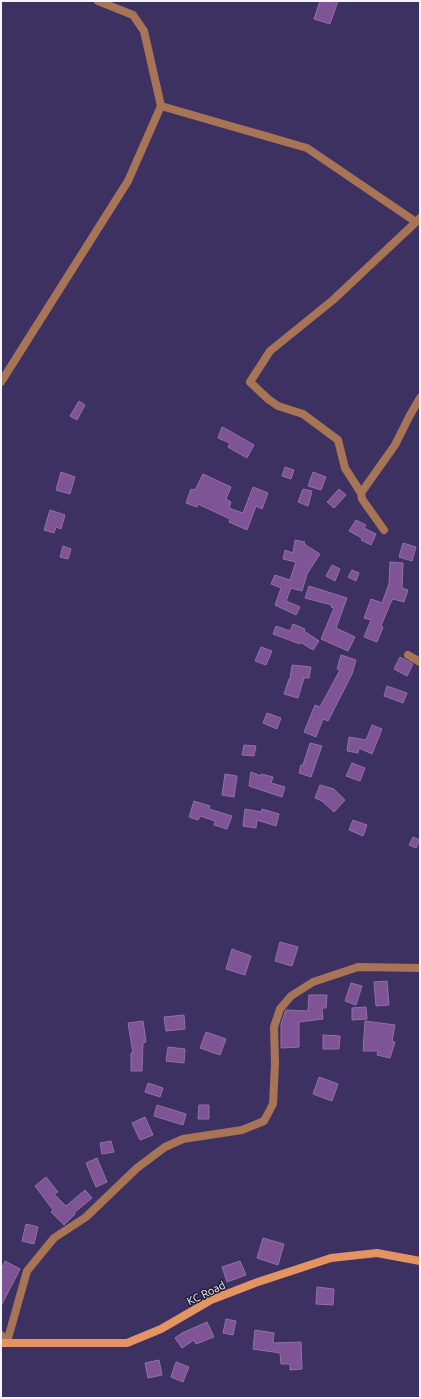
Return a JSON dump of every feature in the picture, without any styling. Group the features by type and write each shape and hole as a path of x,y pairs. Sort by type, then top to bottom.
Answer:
{"main road":[{"name":"KC Road","path":"4,1343 127,1343 161,1329 211,1300 254,1283 331,1258 377,1253 420,1261"}],"street":[{"path":"1,382 128,181 161,106 144,31 133,15 98,1"},
{"path":"161,106 307,148 418,220 334,300 270,351 250,382 268,400 278,406 303,414 338,440 345,468 361,493 362,499 384,530"},
{"path":"361,493 395,445 420,398"},
{"path":"408,655 420,662"},
{"path":"4,1343 27,1271 54,1238 86,1216 137,1168 165,1147 183,1139 242,1130 264,1121 273,1104 275,1063 274,1027 280,1009 291,996 313,982 358,967 420,968"},
{"path":"1,1335 4,1343"}],"building":[{"path":"320,1 338,1 330,24 314,19"},
{"path":"79,401 85,405 77,420 70,416"},
{"path":"222,427 254,445 247,458 228,447 230,443 218,438"},
{"path":"285,467 294,470 291,479 282,476"},
{"path":"61,472 75,477 70,494 56,490"},
{"path":"313,472 326,477 321,490 308,486"},
{"path":"203,474 231,487 226,499 231,502 229,508 243,513 253,487 268,493 262,509 256,506 247,530 229,522 230,519 198,504 197,507 186,503 191,489 195,490"},
{"path":"303,489 312,491 308,506 298,502"},
{"path":"339,489 346,495 334,508 327,502"},
{"path":"50,510 65,515 61,529 56,527 54,533 44,530"},
{"path":"356,520 366,525 364,528 376,534 371,545 349,531"},
{"path":"295,540 305,542 304,544 320,554 307,574 302,591 291,588 286,601 300,607 296,615 275,605 281,588 271,584 275,575 290,580 296,562 283,559 285,550 293,553"},
{"path":"403,543 416,547 412,561 399,557"},
{"path":"63,546 71,549 68,559 60,557"},
{"path":"390,562 403,563 402,588 408,590 404,602 393,599 391,602 381,626 383,627 377,642 364,637 371,620 364,618 371,599 382,603 389,584"},
{"path":"332,565 340,569 335,581 326,576"},
{"path":"352,570 359,573 356,581 348,577"},
{"path":"309,586 347,598 336,628 355,637 348,651 321,639 334,608 331,607 332,605 305,598"},
{"path":"293,624 305,629 304,631 319,641 313,650 300,642 300,644 273,634 276,626 290,631"},
{"path":"261,647 272,651 266,665 255,661"},
{"path":"341,655 356,660 352,674 328,721 323,719 316,737 304,732 315,705 320,707 340,670 337,669"},
{"path":"400,657 413,664 407,676 394,669"},
{"path":"292,665 311,667 309,678 304,678 298,698 284,694 290,679"},
{"path":"387,686 407,693 403,703 384,696"},
{"path":"267,713 281,718 277,729 263,723"},
{"path":"372,725 382,729 372,754 359,748 358,753 347,751 349,737 366,740"},
{"path":"310,743 322,746 311,777 299,773"},
{"path":"244,745 256,746 254,756 242,755"},
{"path":"352,763 365,768 360,781 346,776"},
{"path":"251,772 261,776 261,774 273,777 271,783 285,787 282,797 249,786"},
{"path":"225,774 237,776 234,797 222,795"},
{"path":"320,785 334,789 345,800 334,812 322,801 315,798"},
{"path":"194,801 210,806 209,809 232,816 227,829 214,825 215,821 200,816 198,820 189,817"},
{"path":"245,809 261,812 262,809 279,814 276,826 257,820 256,828 243,826"},
{"path":"353,820 367,825 363,836 349,830"},
{"path":"413,837 420,840 416,848 409,845"},
{"path":"280,942 298,947 292,966 275,961"},
{"path":"232,949 251,956 245,975 226,969"},
{"path":"387,981 389,1005 376,1006 374,982"},
{"path":"351,983 362,986 356,1005 345,1001"},
{"path":"309,995 327,995 326,1008 322,1008 323,1019 299,1022 299,1047 281,1048 281,1024 286,1010 308,1011"},
{"path":"366,1007 367,1019 352,1020 352,1008"},
{"path":"184,1015 185,1029 166,1031 164,1017"},
{"path":"143,1021 146,1042 143,1043 142,1071 131,1071 131,1053 133,1053 128,1023"},
{"path":"365,1021 395,1025 392,1041 395,1042 390,1058 377,1055 378,1051 363,1051"},
{"path":"206,1032 226,1039 220,1055 200,1048"},
{"path":"323,1035 340,1036 339,1049 323,1049"},
{"path":"168,1047 185,1049 184,1063 166,1061"},
{"path":"319,1077 338,1084 332,1101 313,1094"},
{"path":"148,1083 163,1088 160,1097 145,1092"},
{"path":"157,1105 186,1114 183,1125 154,1116"},
{"path":"199,1105 209,1105 209,1119 198,1119"},
{"path":"145,1117 153,1135 140,1140 132,1123"},
{"path":"111,1141 114,1152 102,1154 100,1143"},
{"path":"97,1158 107,1182 96,1187 86,1163"},
{"path":"46,1177 58,1192 54,1194 66,1206 85,1190 92,1198 74,1213 75,1214 64,1225 51,1212 53,1210 35,1186"},
{"path":"26,1224 38,1227 34,1244 22,1241"},
{"path":"263,1238 284,1244 278,1265 257,1258"},
{"path":"5,1261 20,1269 1,1306 1,1270"},
{"path":"240,1261 246,1275 227,1282 222,1267"},
{"path":"317,1287 334,1289 333,1305 316,1304"},
{"path":"226,1319 236,1321 233,1335 223,1333"},
{"path":"207,1322 214,1337 196,1344 194,1340 182,1348 175,1338 182,1333"},
{"path":"255,1330 274,1333 273,1343 301,1342 302,1369 290,1370 290,1364 281,1364 280,1353 253,1349"},
{"path":"159,1360 162,1375 148,1378 145,1363"},
{"path":"176,1362 189,1367 183,1382 171,1377"}]}
